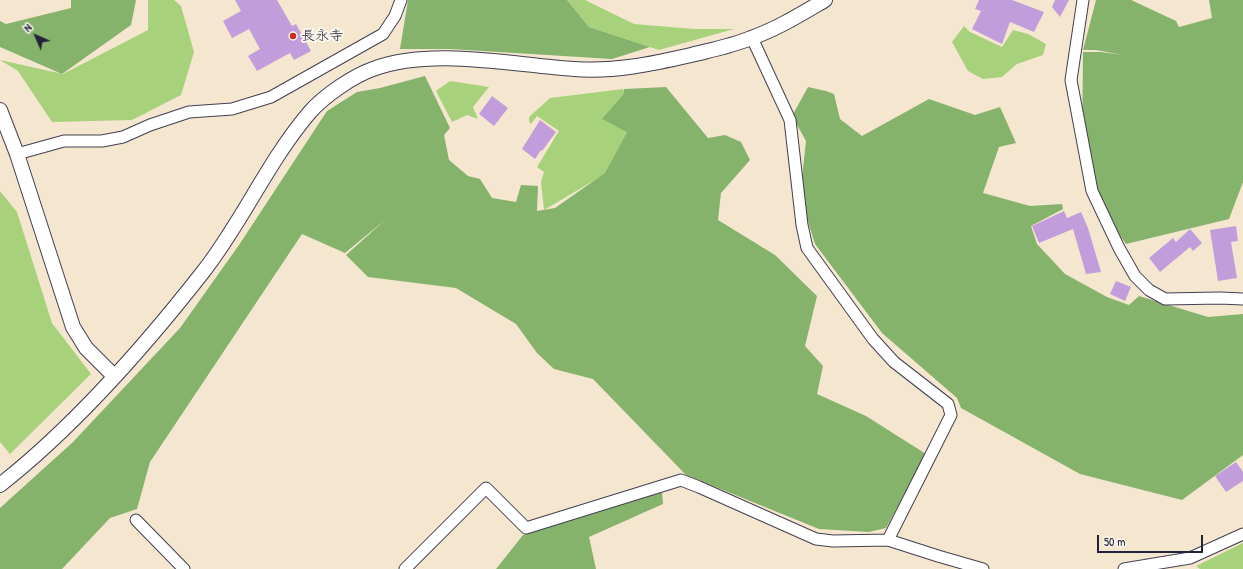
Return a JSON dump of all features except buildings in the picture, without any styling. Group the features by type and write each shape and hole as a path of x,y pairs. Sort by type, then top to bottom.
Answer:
{"street":[{"path":"17,154 64,141 102,141 123,137 150,124 189,112 232,109 271,97 383,34 395,16 400,0"},
{"path":"0,485 21,468 79,414 172,310 206,268 289,140 311,110 344,84 373,69 402,62 434,59 461,59 576,69 608,70 654,64 706,52 752,38 793,19 825,0"},
{"path":"1083,0 1071,80 1092,190 1119,248 1135,276 1149,290 1165,299 1243,299"},
{"path":"752,38 790,120 802,225 807,248 873,339 894,362 948,404 951,415 888,540"},
{"path":"0,110 17,154 73,327 86,348 114,376"},
{"path":"405,569 486,488 526,528 681,480 816,539 832,541 888,540 984,569"},
{"path":"136,520 184,569"},
{"path":"1124,569 1190,558 1243,534"}],"green space":[{"path":"71,0 136,0 131,25 62,74 0,47 0,21 6,24 71,8"},
{"path":"148,0 174,0 181,6 194,52 181,95 132,120 52,122 18,71 0,60 63,74 148,30"},
{"path":"408,0 567,0 589,27 650,47 612,59 450,49 400,49"},
{"path":"567,0 585,0 634,24 694,29 734,29 659,50 589,27"},
{"path":"1096,0 1131,0 1176,21 1179,27 1212,18 1209,0 1243,0 1243,182 1229,219 1126,244 1101,209 1082,145 1083,52 1101,52 1123,55 1096,50 1083,50"},
{"path":"964,26 970,32 1002,47 1013,30 1028,34 1046,44 1043,55 1017,64 1002,77 983,79 968,71 952,42"},
{"path":"425,76 450,128 444,135 449,160 468,176 480,179 492,198 516,202 521,185 538,186 537,211 555,208 605,173 627,132 602,119 623,95 624,89 666,87 708,138 725,135 741,142 750,160 721,193 718,220 775,255 817,296 805,346 823,366 817,394 866,416 926,454 886,528 869,532 819,529 686,475 593,379 554,369 537,353 516,324 456,288 368,277 346,255 385,220 345,253 302,234 150,462 137,509 110,518 62,569 0,569 0,508 73,442 180,328 239,245 327,111 357,92 380,88"},
{"path":"450,81 489,87 473,107 478,119 467,115 452,122 436,91"},
{"path":"808,87 834,94 840,119 862,136 929,99 975,115 1000,107 1016,143 999,147 983,193 1030,206 1062,204 1063,209 1031,226 1037,244 1065,274 1107,297 1129,305 1139,296 1208,317 1243,314 1243,455 1182,500 1080,474 961,408 957,398 882,333 815,244 800,196 806,141 792,116"},
{"path":"623,89 627,132 605,174 544,210 541,182 544,172 537,167 559,131 537,116 531,124 529,117 550,98"},
{"path":"0,191 17,212 52,323 91,374 10,454 0,442"},
{"path":"662,492 663,504 589,537 596,569 496,569 523,535"},
{"path":"1243,543 1243,569 1200,569 1196,566"}],"place":[{"name":"長永寺","path":"293,36"}]}
